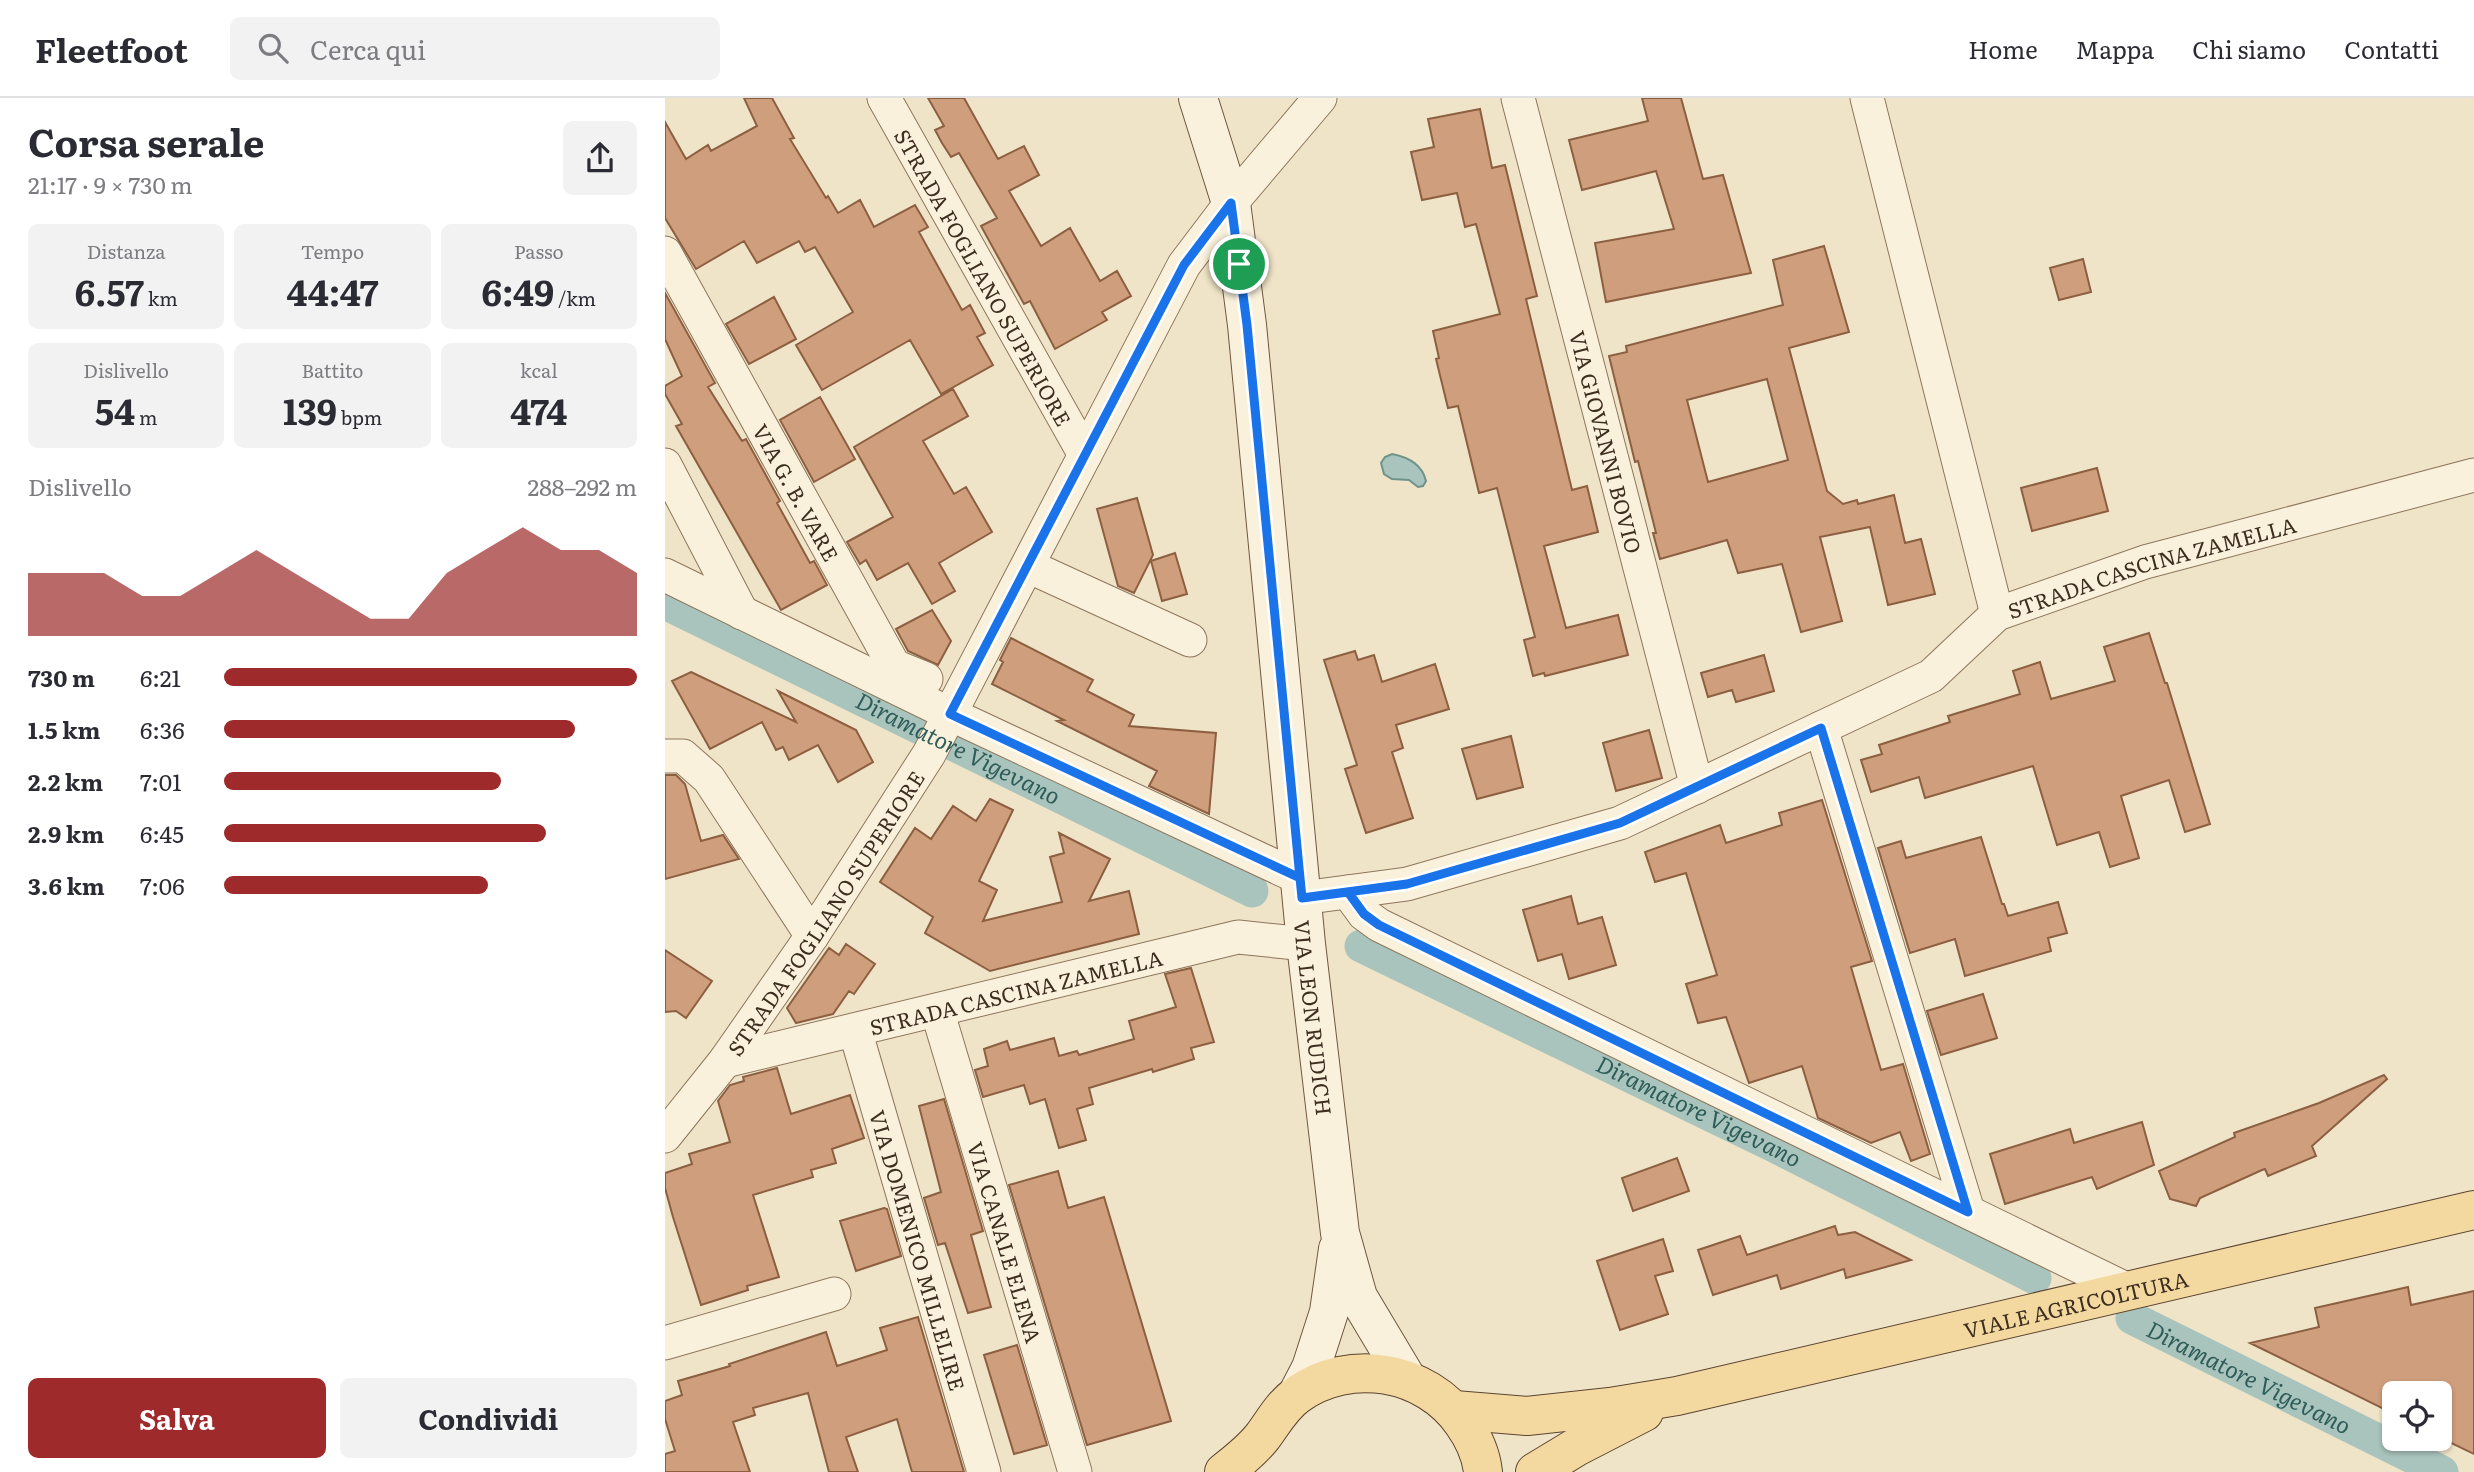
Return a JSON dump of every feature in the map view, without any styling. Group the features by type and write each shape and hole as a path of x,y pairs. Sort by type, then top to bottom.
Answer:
{"main road":[{"name":"VIA LEON RUDICH","path":"1198,98 1231,203 1247,325 1306,944 1340,1233"},
{"name":"VIALE AGRICOLTURA","path":"1454,1410 1527,1416 1677,1396 2474,1210"},
{"path":"1340,1233 1358,1297 1407,1379"},
{"path":"1297,1395 1311,1368 1329,1312 1340,1233"},
{"path":"1224,1472 1257,1455 1277,1415 1297,1395 1322,1381 1350,1374 1379,1373 1407,1379 1432,1392 1454,1410 1471,1435 1483,1472"},
{"name":"VIALE AGRICOLTURA","path":"1535,1472 1578,1446 1677,1396"}],"street":[{"name":"STRADA FOGLIANO SUPERIORE","path":"884,98 1085,455"},
{"name":"STRADA FOGLIANO SUPERIORE","path":"665,1136 725,1061 812,936 946,721 1184,265 1231,203 1320,98"},
{"name":"VIA GIOVANNI BOVIO","path":"1517,98 1697,787"},
{"path":"1867,98 1997,614"},
{"name":"VIA G. B. VARE","path":"665,253 894,666 946,721"},
{"path":"665,465 742,612"},
{"name":"STRADA CASCINA ZAMELLA","path":"1301,888 1348,892 1407,884 1620,823 1931,677 1997,614 2145,562 2474,475"},
{"path":"1028,566 1190,640"},
{"path":"665,575 742,612 946,721 1301,888"},
{"path":"1821,728 1968,1212"},
{"path":"665,756 683,756 709,779 812,936"},
{"path":"1348,892 1364,914 1379,925 1968,1212 2124,1292"},
{"name":"STRADA CASCINA ZAMELLA","path":"725,1061 1238,937 1306,944"},
{"name":"VIA CANALE ELENA","path":"937,1010 1075,1472"},
{"name":"VIA DOMENICO MILLELIRE","path":"855,1030 984,1472"},
{"path":"665,1343 834,1294"}],"water":[{"path":"1392,454 1409,459 1418,466 1426,481 1423,486 1418,487 1409,480 1392,479 1384,474 1381,463 1385,457"}],"building":[{"path":"744,98 772,98 794,138 790,139 838,213 860,200 874,227 915,205 928,227 919,232 962,310 970,305 985,333 977,337 993,365 941,394 910,340 822,390 796,345 853,312 815,247 805,252 799,241 757,263 744,241 696,269 665,218 665,122 686,159 708,145 711,151 757,126"},
{"path":"928,98 964,98 998,159 1024,146 1039,175 1009,191 1041,246 1070,228 1100,281 1117,271 1131,296 1102,312 1107,320 1055,349 1030,301 1024,304 981,226 997,218 959,153 951,157 942,143 935,130 944,126"},
{"path":"1642,98 1681,98 1703,179 1723,175 1751,273 1606,302 1595,243 1674,229 1656,171 1582,190 1569,140 1648,121"},
{"path":"1480,109 1492,168 1505,165 1537,296 1526,299 1572,490 1587,486 1598,532 1544,546 1566,628 1618,615 1628,655 1545,676 1544,673 1533,676 1524,640 1535,637 1497,488 1479,493 1458,406 1448,408 1436,359 1439,358 1433,331 1500,314 1476,224 1465,227 1457,193 1422,200 1411,152 1434,147 1428,119"},
{"path":"1824,246 1849,332 1789,348 1827,491 1843,504 1857,500 1858,504 1894,495 1905,543 1921,539 1935,594 1888,605 1870,527 1820,537 1842,621 1801,632 1782,564 1738,573 1727,540 1660,559 1638,461 1635,462 1609,356 1627,352 1626,346 1783,305 1773,260","holes":["1767,379 1788,460 1708,482 1687,400"]},
{"path":"2083,259 2091,292 2059,300 2050,268"},
{"path":"665,293 715,383 708,387 742,441 746,439 810,563 814,561 827,585 781,610 676,426 682,424 665,394 665,386 682,376 665,339"},
{"path":"774,297 796,339 749,364 726,324"},
{"path":"953,389 968,416 923,441 954,494 966,487 992,532 939,563 955,591 932,604 908,563 877,580 866,560 860,564 847,542 893,517 854,447"},
{"path":"820,397 855,459 814,482 780,420"},
{"path":"2097,468 2108,511 2032,531 2021,488"},
{"path":"1137,498 1153,555 1134,593 1118,586 1097,509"},
{"path":"1175,553 1187,594 1162,601 1151,561"},
{"path":"932,610 951,641 938,665 908,651 896,629"},
{"path":"2149,633 2210,824 2185,832 2169,780 2121,796 2139,858 2110,867 2099,832 2057,845 2033,766 1925,798 1919,777 1871,792 1861,760 1882,754 1879,745 1950,722 1948,716 2020,694 2013,671 2040,662 2051,699 2115,681 2104,647"},
{"path":"1011,638 1093,680 1087,691 1134,715 1129,726 1216,733 1209,814 1149,786 1157,771 1057,721 1064,720 992,684"},
{"path":"1355,651 1358,660 1374,655 1382,682 1435,664 1449,709 1396,725 1403,748 1392,752 1413,818 1366,833 1345,769 1357,765 1324,660"},
{"path":"1764,655 1774,691 1736,702 1732,690 1708,697 1701,673"},
{"path":"691,672 796,722 778,691 856,730 873,762 838,782 818,745 789,760 783,747 776,750 762,722 710,749 672,681"},
{"path":"1649,730 1662,778 1616,791 1603,743"},
{"path":"1511,736 1523,787 1477,799 1462,749"},
{"path":"665,775 676,775 685,784 701,841 723,835 739,859 665,879"},
{"path":"990,799 1013,810 979,881 997,890 983,921 1062,902 1050,857 1064,853 1059,833 1110,859 1089,901 1129,891 1139,934 990,971 925,933 933,917 880,882 915,828 931,839 953,806 976,821"},
{"path":"1822,800 1872,961 1851,967 1881,1070 1903,1064 1930,1154 1911,1161 1900,1132 1871,1143 1818,1118 1802,1066 1749,1083 1726,1017 1698,1023 1686,984 1717,975 1686,873 1655,882 1645,852 1720,825 1726,843 1782,825 1779,813"},
{"path":"1981,837 2008,916 2058,902 2067,933 2048,938 2051,951 1965,976 1955,939 1910,953 1878,848 1901,841 1906,858"},
{"path":"1571,896 1578,924 1602,917 1616,965 1569,979 1562,954 1538,961 1523,910"},
{"path":"846,944 875,964 854,994 849,991 833,1014 796,1023 787,1008 829,948 839,955"},
{"path":"665,950 712,981 686,1018 676,1011 665,1012"},
{"path":"1191,968 1214,1042 1191,1048 1194,1059 1089,1088 1093,1104 1077,1109 1086,1140 1059,1148 1045,1099 1030,1104 1024,1085 983,1097 975,1070 988,1066 984,1049 1007,1041 1010,1050 1054,1038 1059,1056 1077,1051 1079,1055 1134,1039 1129,1021 1176,1007 1165,974"},
{"path":"1983,994 1997,1038 1941,1055 1927,1011"},
{"path":"777,1068 791,1114 850,1095 864,1138 832,1149 836,1163 811,1170 813,1177 753,1195 779,1277 747,1286 748,1290 701,1305 665,1188 665,1173 692,1164 689,1154 730,1142 718,1101 730,1085 744,1081 743,1077"},
{"path":"2384,1075 2387,1079 2312,1146 2316,1156 2268,1176 2265,1169 2262,1170 2200,1198 2196,1206 2170,1199 2159,1171 2235,1137 2234,1133 2319,1103"},
{"path":"944,1099 983,1231 971,1235 991,1307 968,1313 945,1243 938,1245 924,1198 941,1192 919,1106"},
{"path":"2142,1122 2154,1165 2097,1189 2092,1177 2005,1204 1990,1154 2070,1129 2074,1143"},
{"path":"1677,1158 1689,1191 1633,1211 1622,1178"},
{"path":"1058,1171 1068,1208 1104,1197 1171,1421 1087,1445 1009,1185"},
{"path":"887,1209 901,1256 856,1271 840,1221"},
{"path":"1835,1226 1838,1235 1855,1232 1911,1260 1846,1278 1844,1269 1781,1289 1777,1275 1713,1295 1698,1250 1740,1236 1747,1255"},
{"path":"1663,1239 1673,1271 1655,1276 1668,1314 1620,1330 1597,1261"},
{"path":"2408,1287 2411,1305 2474,1291 2474,1454 2452,1443 2452,1381 2382,1381 2382,1408 2250,1343 2319,1327 2315,1308"},
{"path":"918,1317 964,1472 912,1472 897,1419 846,1437 858,1472 829,1472 808,1393 753,1408 755,1415 733,1422 750,1472 665,1472 665,1454 675,1451 665,1419 665,1401 682,1395 678,1381 730,1366 729,1364 826,1332 837,1366 887,1350 880,1328"},
{"path":"1017,1345 1047,1445 1014,1454 984,1355"}],"waterway":[{"name":"Diramatore Vigevano","path":"665,603 1252,891"},
{"name":"Diramatore Vigevano","path":"1361,946 1774,1146 2035,1278"},
{"name":"Diramatore Vigevano","path":"2132,1318 2442,1472"}],"route":[{"path":"1239,264 1231,203 1184,265 950,714 1300,878 1302,898 1407,884 1620,823 1821,728 1968,1212 1379,925 1364,914 1348,892 1302,898 1239,264"}]}
